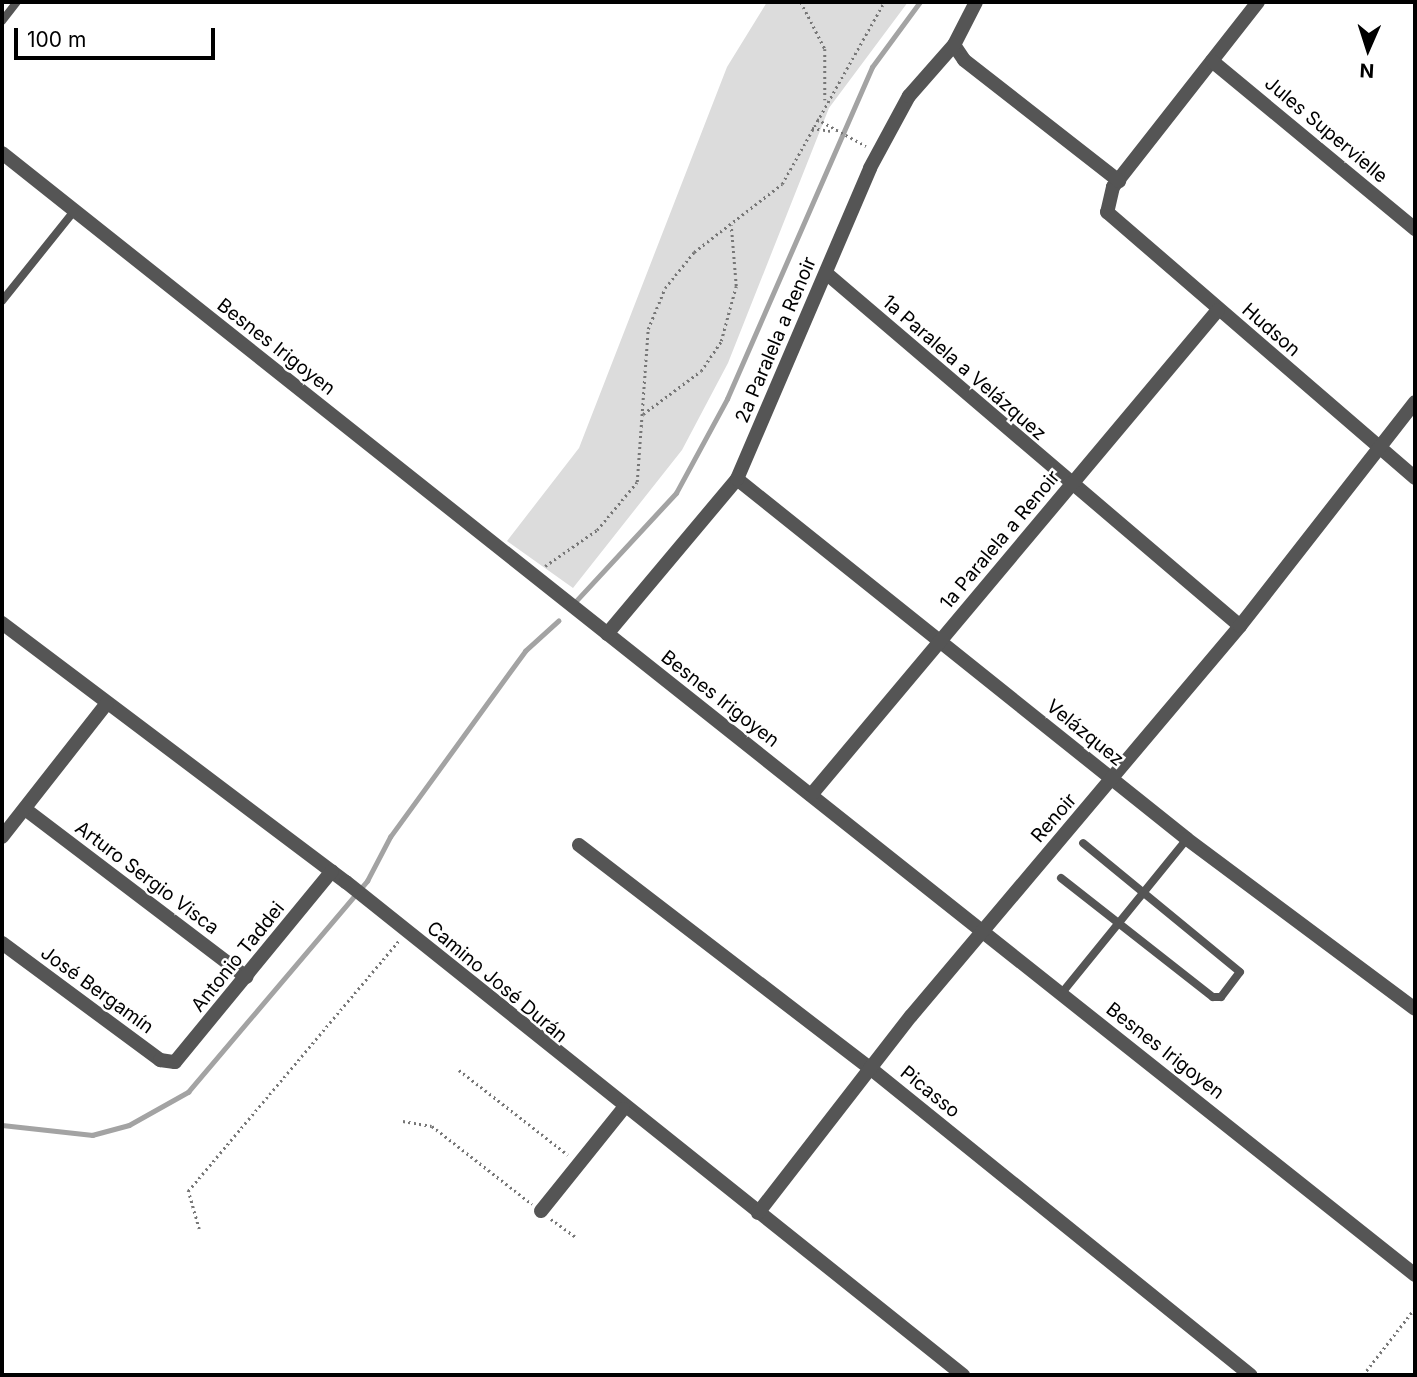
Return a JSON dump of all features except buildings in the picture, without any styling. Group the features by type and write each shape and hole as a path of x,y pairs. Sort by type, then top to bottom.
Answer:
{"street":[{"name":"2a Paralela a Renoir","path":"607,634 737,479 826,274 909,96 954,45 976,2"},
{"path":"954,45 964,60 1119,181 1258,2"},
{"name":"Jules Supervielle","path":"1212,61 1415,229"},
{"name":"Besnes Irigoyen","path":"2,153 1415,1275"},
{"name":"Hudson","path":"1119,181 1107,209 1218,310 1415,478"},
{"name":"1a Paralela a Velázquez","path":"826,274 1070,486 1240,626"},
{"name":"1a Paralela a Renoir","path":"811,795 1218,310"},
{"name":"Renoir","path":"758,1213 981,930 1112,780 1240,626 1415,402"},
{"name":"Velázquez","path":"737,479 1187,839 1415,1009"},
{"name":"Camino José Durán","path":"2,623 332,871 623,1109 963,1375"},
{"path":"2,837 107,704"},
{"name":"Arturo Sergio Visca","path":"25,809 246,977"},
{"name":"Picasso","path":"579,845 870,1069 1251,1375"},
{"name":"Antonio Taddei","path":"172,1062 181,1058 332,871"},
{"name":"José Bergamín","path":"2,943 160,1060 172,1062"},
{"path":"541,1211 623,1109"}],"lane":[{"path":"2,21 17,2"},
{"path":"2,301 74,211"},
{"path":"1061,994 1187,839"},
{"path":"1061,878 1118,924 1221,998 1240,972 1238,966 1083,843"}],"path":[{"path":"801,2 825,48 825,103"},
{"path":"537,578 551,558 597,530 637,482 648,329 665,288 694,252 782,184 884,2"},
{"path":"817,119 835,132"},
{"path":"812,128 835,132 859,142"},
{"path":"643,414 701,371 721,341 736,286 731,225"},
{"path":"199,1230 188,1191 406,932"},
{"path":"459,1070 579,1164"},
{"path":"403,1121 432,1126 577,1238"},
{"path":"1363,1375 1415,1308"}],"shaded area":[{"path":"767,2 908,2 829,108 728,363 682,450 573,588 507,541 579,448 727,67"}],"waterway":[{"path":"576,601 676,493 727,399 872,67 920,2"},
{"path":"2,1125 92,1135 129,1125 188,1092 367,881 390,837 525,651 558,621"}]}
